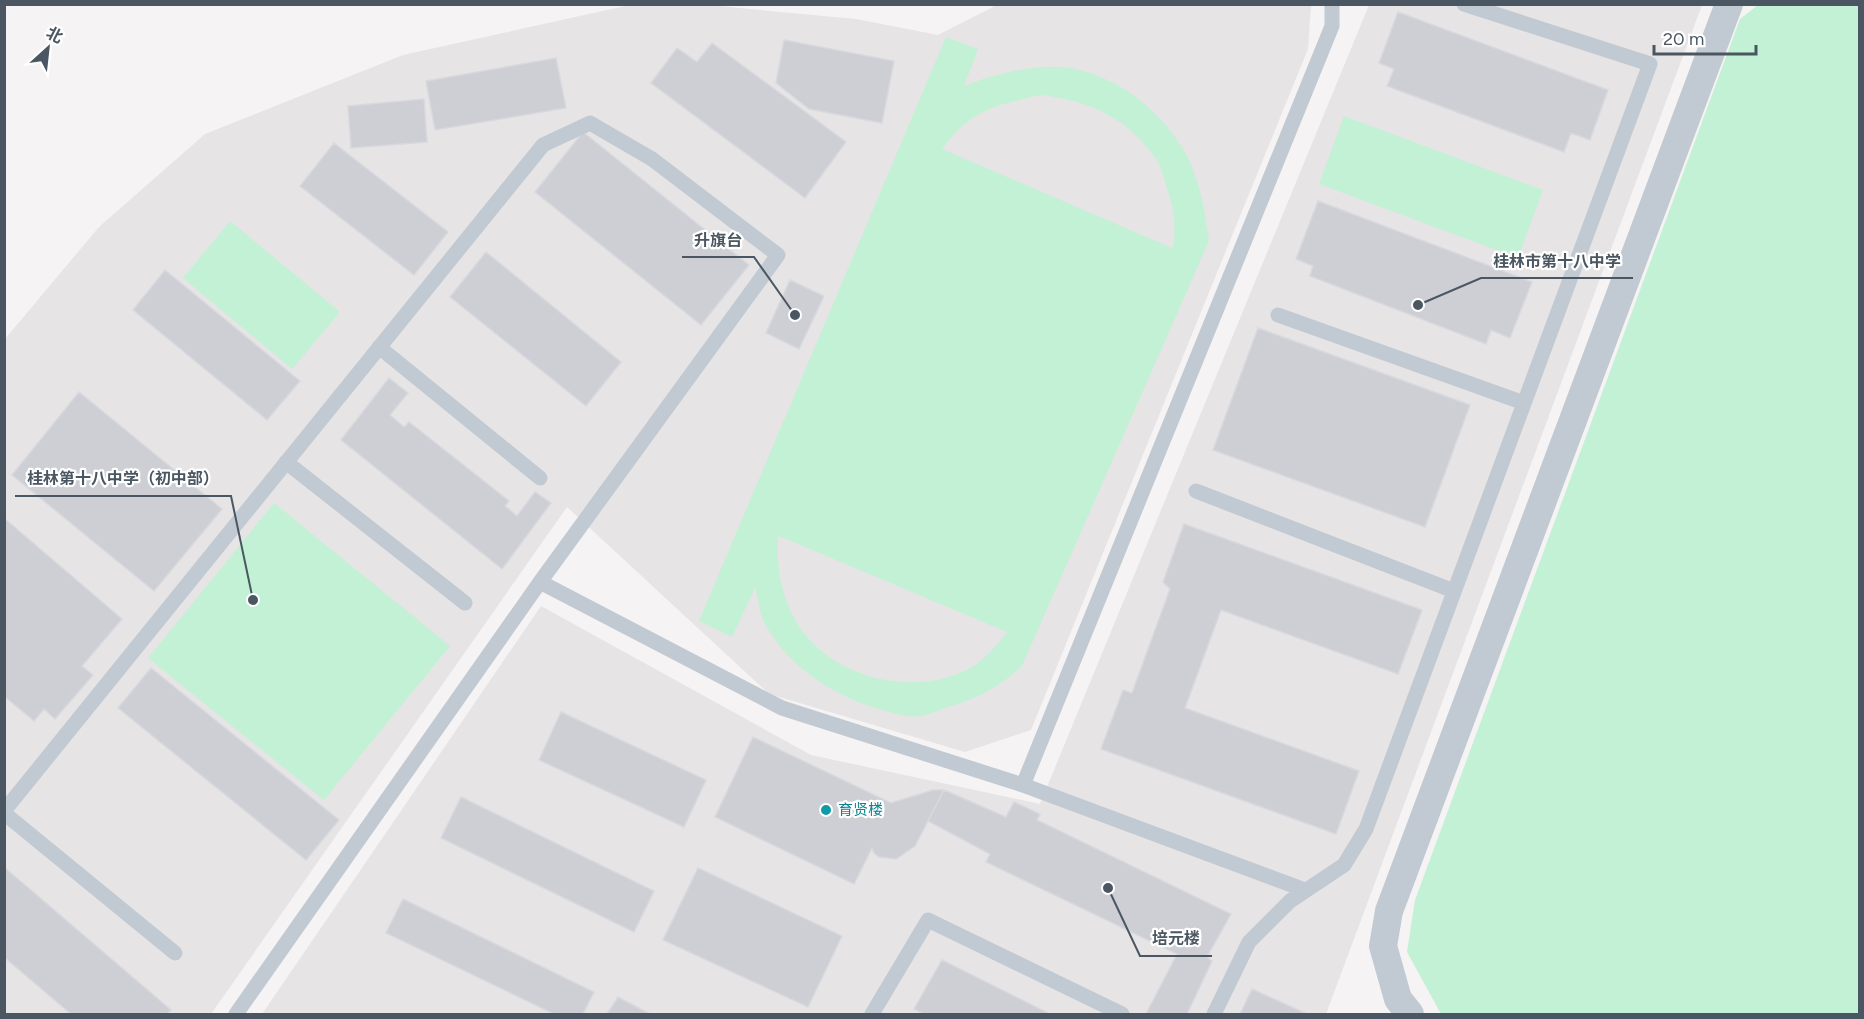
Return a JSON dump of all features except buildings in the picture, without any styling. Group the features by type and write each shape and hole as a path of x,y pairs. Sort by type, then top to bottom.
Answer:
{"street":[{"path":"1410,1014 1398,999 1383,946 1389,911 1729,4"}],"lane":[{"path":"1023,785 1332,26 1332,4"},
{"path":"1214,1014 1249,942 1290,901 1344,865 1366,829 1650,64 1464,4"},
{"path":"175,953 4,812 543,145 590,123 652,159 778,255 540,582 236,1014"},
{"path":"1278,315 1524,403"},
{"path":"379,347 540,478"},
{"path":"286,462 465,603"},
{"path":"1196,491 1454,591"},
{"path":"540,582 782,708 1023,785 1305,890"},
{"path":"872,1014 928,920 1122,1014"}],"shaded area":[{"path":"630,5 707,5 856,19 938,35 997,5 1311,5 1308,49 1031,730 965,752 769,694 567,507 211,1014 5,1014 5,339 99,227 205,134 403,55"},
{"path":"1369,5 1702,5 1326,1014 262,1014 541,606 811,755 1040,804"}],"green space":[{"path":"1758,5 1859,5 1859,1014 1441,1014 1407,952 1415,900 1740,19"},
{"path":"946,37 978,49 964,86 1021,70 1067,68 1096,75 1111,82 1126,90 1152,111 1174,135 1189,159 1206,218 1209,241 1022,666 994,688 975,697 929,714 908,716 851,699 833,690 800,667 773,637 763,620 755,588 732,637 699,621","holes":["1040,95 1058,97 1090,106 1119,122 1145,144 1158,163 1170,198 1174,223 1172,248 942,149 963,125 974,117 996,106","779,536 1007,632 993,650 980,661 954,675 931,681 908,682 884,680 861,673 839,663 820,650 797,622 782,587 778,562"]},
{"path":"1344,116 1543,190 1518,258 1319,184"},
{"path":"230,221 340,312 292,369 183,278"},
{"path":"274,503 450,646 324,800 148,658"}],"place":[{"name":"桂林市第十八中学","path":"1418,305"},
{"name":"升旗台","path":"795,315"},
{"name":"桂林第十八中学（初中部）","path":"253,600"},
{"name":"育贤楼","path":"826,810"},
{"name":"培元楼","path":"1108,888"}]}
